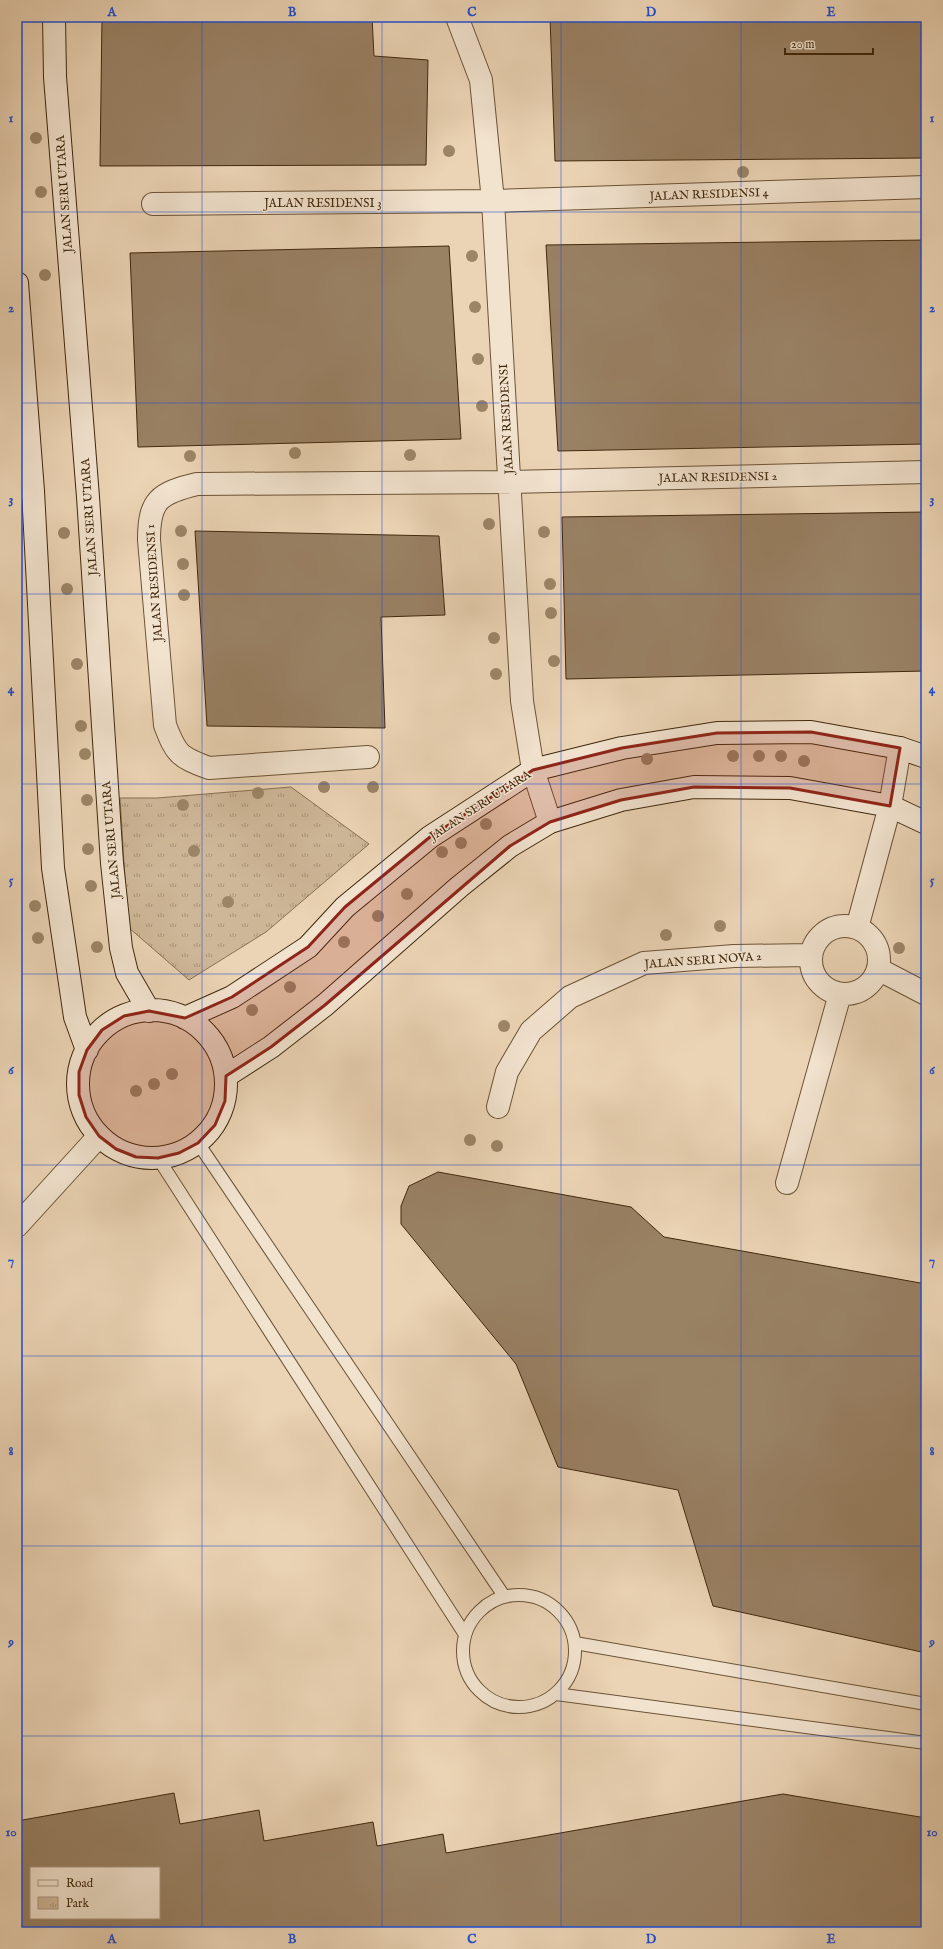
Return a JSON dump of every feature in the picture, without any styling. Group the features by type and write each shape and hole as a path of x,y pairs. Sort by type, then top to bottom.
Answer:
{"street":[{"name":"JALAN SERI UTARA","path":"54,17 55,77 88,505 112,863 121,948 126,967 135,989 149,1010"},
{"name":"JALAN RESIDENSI","path":"457,17 481,80 493,201 522,701 533,770 550,822"},
{"name":"JALAN RESIDENSI 4","path":"493,201 926,187"},
{"name":"JALAN RESIDENSI 3","path":"154,204 493,201"},
{"path":"17,284 25,492 52,868 75,1017 87,1050"},
{"name":"JALAN RESIDENSI 2","path":"510,482 926,472"},
{"name":"JALAN RESIDENSI 1","path":"368,757 209,768 190,761 174,748 165,725 149,540 149,520 157,500 178,488 197,484 510,482"},
{"name":"JALAN SERI UTARA","path":"185,1018 232,997 308,947 345,907 430,837 533,770 622,748 717,733 811,732 900,748 926,757"},
{"path":"857,928 890,806 900,748"},
{"path":"226,1076 271,1047 325,1005 459,887 510,846 550,822 621,800 694,787 790,788 890,806 926,822"},
{"path":"838,927 857,928 873,941 878,949 878,969 874,978 859,991 849,994 840,994 825,987 814,976 811,966 811,955 820,937 828,931 838,927"},
{"name":"JALAN SERI NOVA 2","path":"498,1107 507,1072 531,1031 570,997 644,963 734,956 811,955"},
{"path":"878,969 926,994"},
{"path":"787,1183 840,994"},
{"path":"149,1010 168,1012 185,1018 205,1032 220,1052 226,1076 225,1102 215,1124 198,1143 179,1153 158,1158 136,1156 116,1149 99,1136 86,1117 79,1095 79,1072 87,1050 102,1030 124,1016 149,1010"},
{"path":"17,1226 99,1136"}],"lane":[{"path":"198,1143 504,1596"},
{"path":"158,1158 464,1633"},
{"path":"523,1594 542,1599 558,1610 570,1625 575,1643 574,1663 568,1680 556,1694 540,1703 522,1707 504,1705 487,1697 474,1685 465,1669 462,1651 464,1633 473,1617 486,1604 504,1596 523,1594"},
{"path":"575,1643 926,1704"},
{"path":"556,1694 926,1743"}],"highlighted area":[{"path":"811,732 900,748 890,806 790,788 694,787 621,800 550,822 510,846 325,1005 271,1047 226,1076 225,1101 215,1125 198,1143 179,1153 158,1158 136,1157 116,1149 99,1136 86,1117 79,1095 79,1072 87,1050 102,1030 124,1016 149,1011 185,1018 232,997 308,947 345,907 430,837 533,770 622,748 717,733"}],"green space":[{"path":"291,787 369,844 266,932 189,980 128,927 120,798 157,798"}],"building":[{"path":"102,17 372,17 374,56 428,60 426,165 100,166"},
{"path":"550,17 926,17 926,158 555,161"},
{"path":"926,240 926,444 558,451 546,245"},
{"path":"449,246 461,439 138,447 130,253"},
{"path":"926,512 926,671 566,679 562,517"},
{"path":"195,531 439,536 445,615 381,617 385,728 207,726"},
{"path":"438,1172 631,1207 664,1237 926,1284 926,1653 713,1606 678,1490 558,1467 516,1364 401,1224 401,1206 409,1186"},
{"path":"174,1793 180,1824 259,1810 264,1841 373,1822 377,1846 443,1834 446,1853 783,1794 926,1818 926,1932 17,1932 17,1821"}]}
